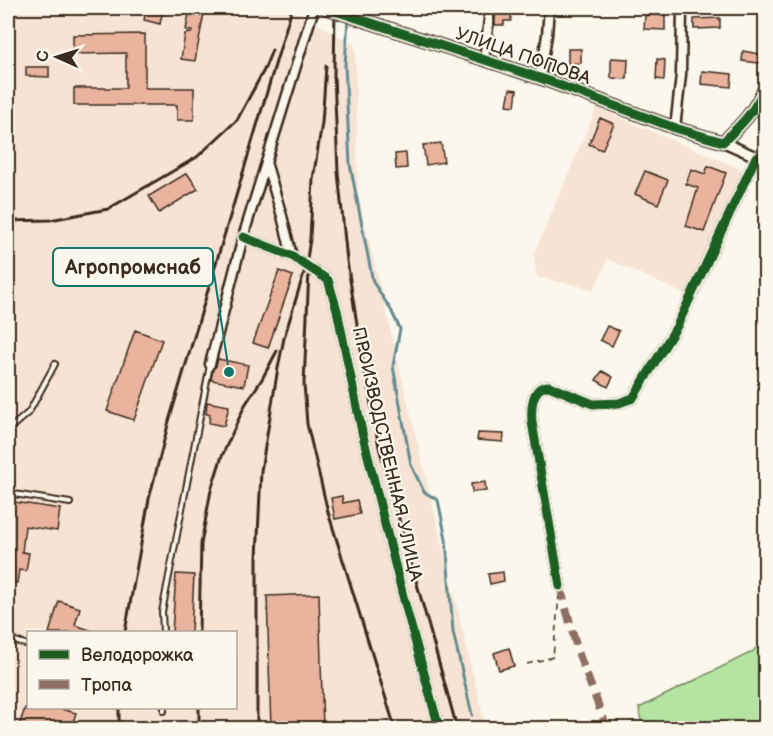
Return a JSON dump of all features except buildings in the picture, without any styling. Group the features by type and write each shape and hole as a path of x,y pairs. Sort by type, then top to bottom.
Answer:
{"street":[{"path":"210,364 265,161 314,8"},
{"name":"УЛИЦА ПОПОВА","path":"326,8 540,78 675,128 723,142"},
{"path":"484,60 489,8"},
{"path":"540,78 549,8"},
{"path":"675,128 681,75 681,8"},
{"path":"765,85 759,101 744,122 723,142 765,161"},
{"path":"560,586 532,422 534,398 540,388 549,386 593,404 619,404 633,398 677,326 756,157"},
{"path":"265,161 292,256"},
{"name":"ПРОИЗВОДСТВЕННАЯ УЛИЦА","path":"243,237 292,256 327,280 338,310 370,465 439,729"}],"lane":[{"path":"8,430 29,412 55,364"},
{"path":"163,631 162,612 210,364"},
{"path":"8,493 70,503"},
{"path":"8,639 25,644"}],"path":[{"path":"526,664 553,657 560,586"}],"shaded area":[{"path":"8,8 289,8 355,45 358,195 486,728 8,728"},
{"path":"597,107 743,170 686,295 608,259 594,289 537,277 534,254"}],"green space":[{"path":"765,639 765,728 642,728 639,708 752,652"}],"waterway":[{"path":"348,17 345,65 350,164 373,282 400,329 393,366 411,465 424,492 438,500 446,539 453,632 472,715"}],"railway":[{"path":"125,631 149,499 169,421 292,8"},
{"path":"335,8 334,75 338,172 347,261 362,356 379,447 457,728"},
{"path":"8,221 50,220 108,209 197,157 237,120 272,50"},
{"path":"257,728 257,558 261,471 284,338 306,266 326,66"},
{"path":"309,270 304,384 307,424 328,512 395,728"},
{"path":"199,631 201,544 211,490 222,456 245,405 277,351"},
{"path":"119,709 119,728"},
{"path":"199,709 199,728"}],"marked path":[{"path":"560,586 578,652 607,728"}],"cycle path":[{"path":"326,8 540,78 675,128 723,142 748,116 766,85"},
{"path":"560,586 532,422 532,405 535,394 543,387 549,386 593,404 619,403 633,398 677,326 756,157"},
{"path":"243,237 292,256 328,280 337,310 362,432 381,509 439,728"}],"place":[{"name":"Агропромснаб","path":"229,372"}]}
